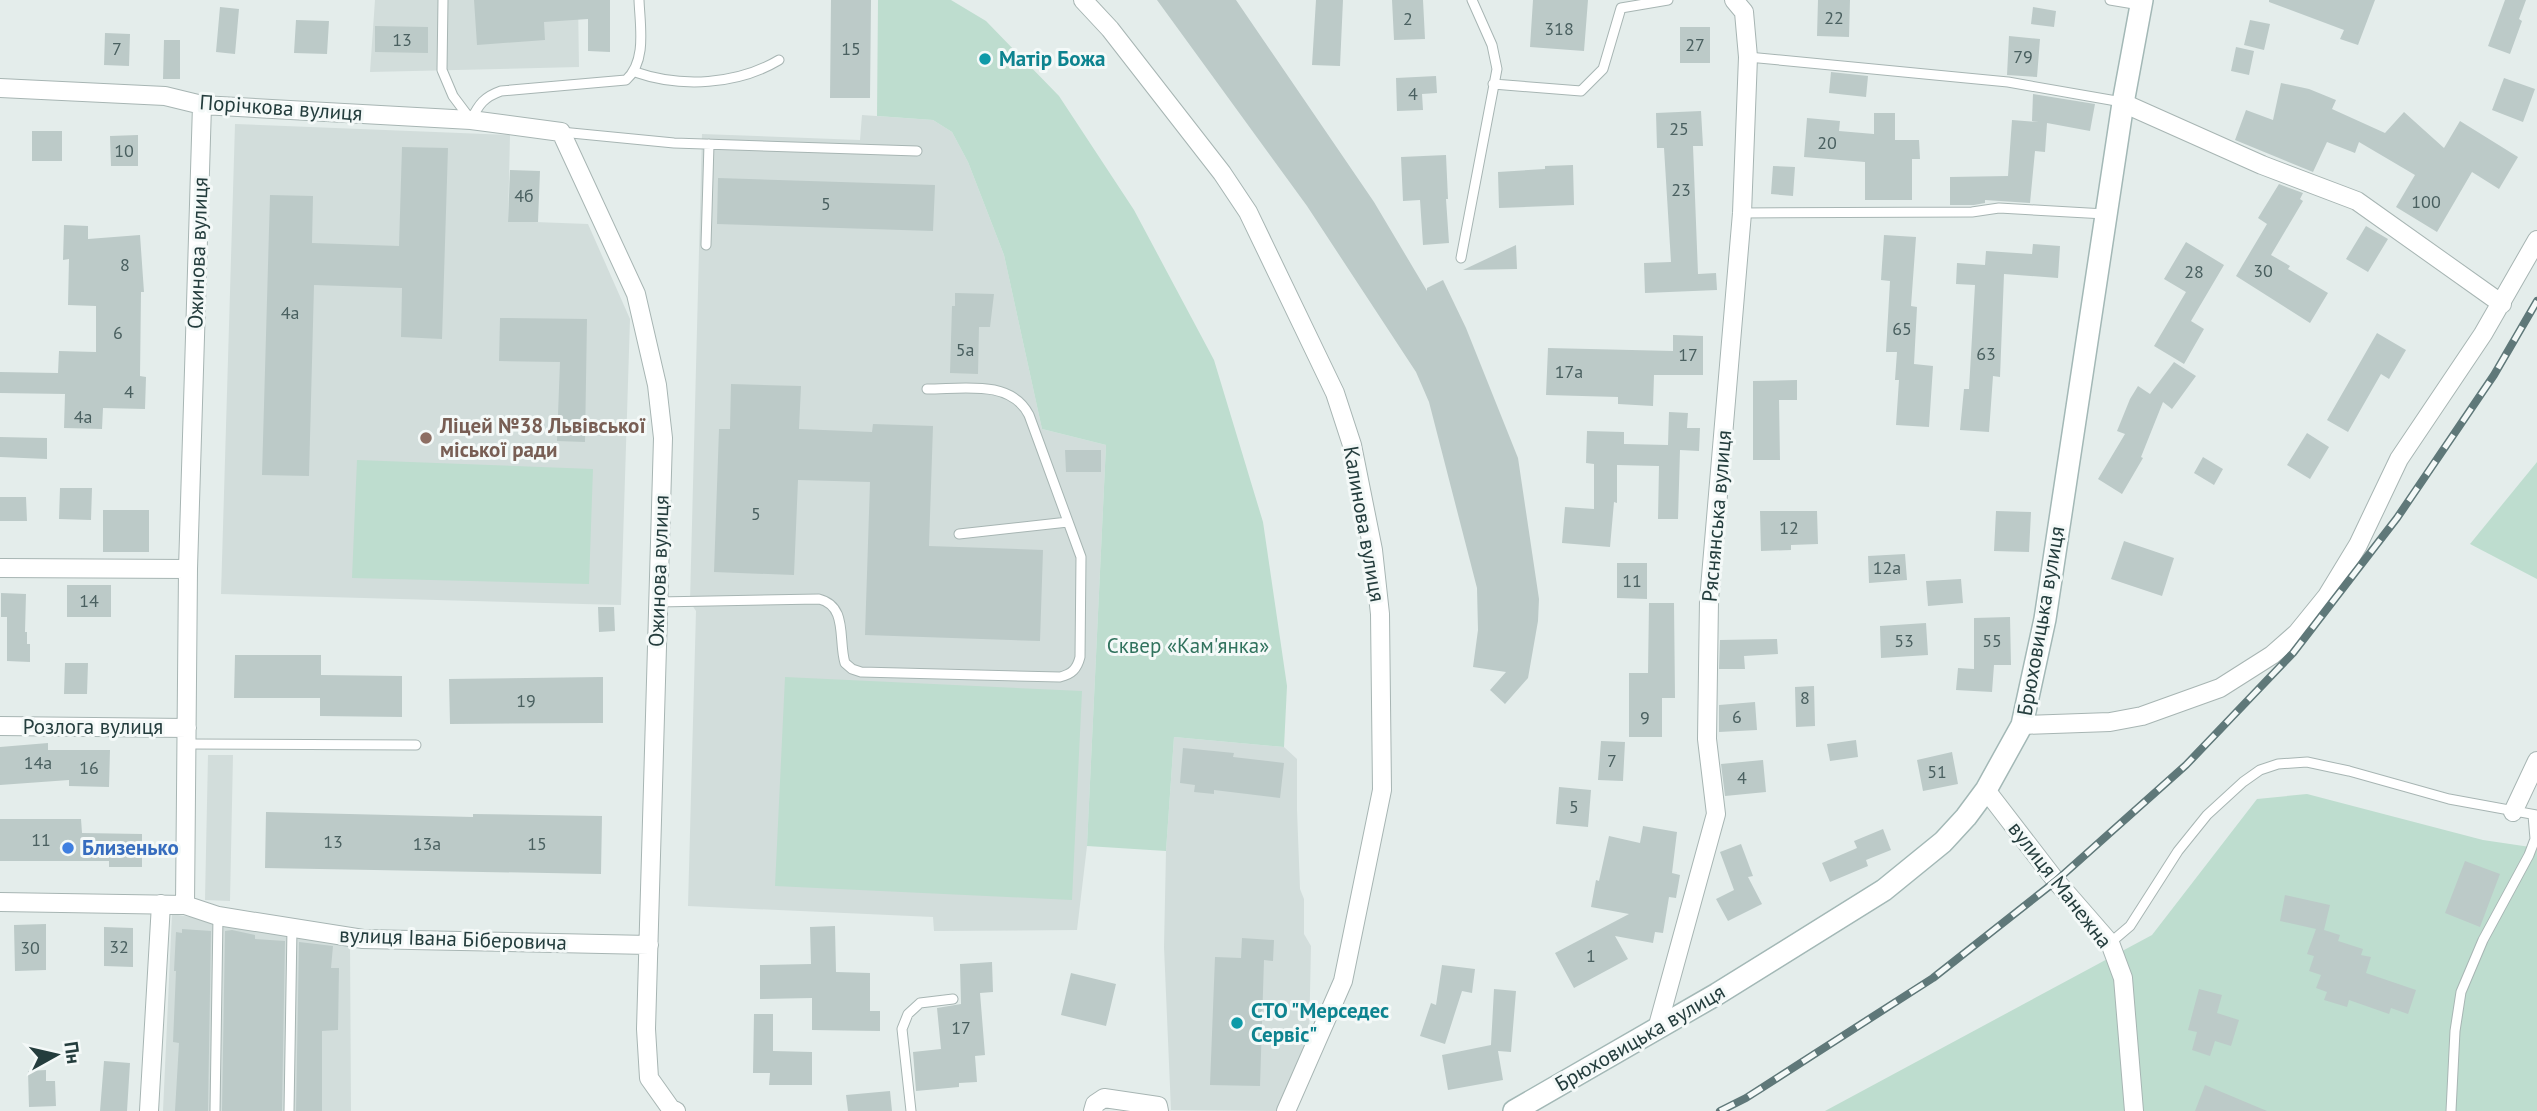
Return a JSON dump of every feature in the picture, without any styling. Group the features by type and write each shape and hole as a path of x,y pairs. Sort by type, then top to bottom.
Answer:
{"main road":[{"name":"Брюховицька вулиця","path":"1514,1111 1728,987 1884,890 1943,842 1986,790 2022,725 2045,620 2123,103 2141,3"}],"street":[{"name":"Калинова вулиця","path":"1083,0 1110,29 1198,142 1248,212 1335,393 1352,445 1373,550 1380,614 1382,790 1343,981 1286,1111"},
{"name":"Ряснянська вулиця","path":"1657,1028 1716,814 1707,740 1709,600 1742,213 1748,57 1744,12 1734,0"},
{"name":"Порічкова вулиця","path":"0,88 166,96 202,105 471,120 561,132"},
{"path":"2123,103 2262,165 2357,201 2502,304"},
{"name":"Ожинова вулиця","path":"185,905 188,569 202,105"},
{"name":"Ожинова вулиця","path":"561,132 636,294 657,385 663,438 649,944"},
{"path":"2022,725 2110,722 2143,716 2220,688 2272,655 2297,633 2326,596 2358,545 2399,459 2502,304 2537,240"},
{"path":"0,568 188,569"},
{"name":"Розлога вулиця","path":"0,726 187,736"},
{"path":"2513,812 2537,761"},
{"name":"вулиця Манежна","path":"1986,790 2056,881 2110,943 2123,978 2134,1111"},
{"name":"вулиця Івана Біберовича","path":"0,902 185,905 218,916 363,939 649,944"},
{"path":"149,1111 161,904"},
{"path":"649,944 646,1029 649,1078 671,1109 676,1111"},
{"path":"1093,1111 1095,1104 1104,1098 1158,1106 1160,1111"}],"lane":[{"path":"443,0 442,70 453,96 471,120 480,102 501,91 626,80 635,72 640,59 639,0"},
{"path":"1461,258 1497,69 1492,45 1472,0"},
{"path":"1493,84 1581,91 1603,69 1621,8 1668,0"},
{"path":"2110,0 2141,3"},
{"path":"1748,57 2008,82 2123,103"},
{"path":"635,72 660,80 733,79 761,71 779,60"},
{"path":"561,132 709,144 917,151"},
{"path":"706,246 709,144"},
{"path":"1742,213 1972,212 1999,208 2106,214"},
{"path":"659,603 819,599 829,601 836,608 839,617 845,663 861,672 1060,677 1070,674 1077,667 1080,657 1081,557 1029,415 1020,402 1001,391 927,388"},
{"path":"960,534 1068,522"},
{"path":"187,736 416,745"},
{"path":"2110,943 2130,926 2178,851 2207,815 2243,782 2260,770 2278,764 2307,762 2449,799 2535,815 2535,839 2529,855 2483,940 2461,992 2455,1031 2451,1111"},
{"path":"215,1111 218,916"},
{"path":"289,1111 292,928"},
{"path":"911,1111 902,1029 908,1014 920,1003 953,999"}],"shaded area":[{"path":"375,0 578,0 579,67 370,72"},
{"path":"862,115 933,120 952,132 968,162 1004,255 1042,429 1106,445 1087,846 1077,930 934,931 933,917 688,906 696,611 690,602 702,134 860,140"},
{"name":"Ліцей №38 Львівської міської ради","path":"235,124 510,135 508,221 588,224 630,319 621,605 221,594"},
{"path":"1174,737 1284,747 1297,759 1300,889 1304,899 1304,934 1311,946 1309,1041 1276,1111 1171,1110 1164,947 1166,851"},
{"path":"208,755 233,755 230,901 205,900"},
{"path":"172,914 350,943 351,1111 163,1111"}],"green space":[{"name":"Сквер «Кам'янка»","path":"878,0 951,0 986,21 1059,96 1134,210 1214,360 1263,522 1287,686 1284,747 1174,737 1166,851 1087,846 1106,445 1042,429 1004,255 968,162 952,132 933,120 877,116"},
{"path":"357,460 593,469 589,584 352,578"},
{"path":"2537,462 2537,579 2470,544"},
{"path":"785,677 1082,691 1072,900 775,886"},
{"path":"2307,794 2483,840 2537,848 2537,1111 1825,1111 2152,935 2257,799"}],"building":[{"path":"474,0 610,0 610,52 588,51 588,19 544,22 545,40 477,45"},
{"path":"831,0 871,0 870,98 830,98"},
{"path":"1157,0 1236,0 1374,202 1427,291 1427,288 1443,280 1466,328 1518,458 1539,599 1528,678 1505,704 1490,690 1506,672 1473,667 1478,630 1477,588 1429,402 1416,372 1307,206"},
{"path":"1316,0 1343,0 1340,66 1312,65"},
{"path":"1392,0 1423,0 1425,39 1394,40"},
{"path":"1533,0 1588,0 1584,51 1530,47"},
{"path":"1818,0 1850,0 1849,37 1817,36"},
{"path":"2269,0 2375,0 2358,45 2340,39 2344,30"},
{"path":"2505,0 2526,0 2519,19 2522,21 2510,54 2488,46"},
{"path":"220,7 239,9 235,54 216,52"},
{"path":"2033,7 2056,11 2054,27 2031,24"},
{"path":"296,20 329,21 327,54 294,53"},
{"path":"2250,20 2270,24 2264,50 2244,45"},
{"path":"375,26 428,27 428,53 375,52"},
{"path":"1680,27 1710,27 1710,63 1680,63"},
{"path":"105,33 130,34 129,66 104,65"},
{"path":"2009,36 2040,39 2037,77 2007,75"},
{"path":"164,40 180,40 180,79 163,79"},
{"path":"2236,47 2254,51 2249,75 2231,71"},
{"path":"1831,72 1868,76 1866,97 1829,93"},
{"path":"1436,76 1437,93 1422,94 1423,110 1397,111 1396,78"},
{"path":"2504,78 2535,89 2523,122 2492,110"},
{"path":"2281,83 2309,89 2336,100 2332,109 2385,133 2404,112 2444,148 2460,121 2518,157 2499,189 2472,172 2437,232 2396,207 2415,175 2359,142 2355,153 2327,142 2313,172 2235,140 2246,110 2273,120"},
{"path":"2033,94 2095,104 2090,131 2047,123 2045,152 2035,151 2030,203 1985,200 1985,203 1974,205 1950,205 1950,177 2008,176 2012,120 2039,122 2032,121"},
{"path":"1701,111 1703,146 1693,146 1698,274 1716,273 1717,290 1645,293 1644,263 1671,262 1664,148 1657,148 1656,113"},
{"path":"1874,113 1895,113 1895,140 1919,140 1920,159 1912,159 1912,200 1865,200 1865,162 1804,157 1807,118 1840,121 1839,131 1874,134"},
{"path":"32,131 62,131 62,161 32,161"},
{"path":"138,135 138,166 111,166 110,136"},
{"path":"402,147 448,148 442,339 401,337 402,288 314,285 309,476 262,475 270,195 313,196 312,243 399,246"},
{"path":"1446,155 1449,243 1423,245 1420,200 1403,201 1401,157"},
{"path":"1573,165 1574,205 1499,208 1498,172"},
{"path":"1773,166 1795,167 1793,196 1771,194"},
{"path":"510,170 540,171 538,222 508,222"},
{"path":"718,178 935,185 933,231 717,224"},
{"path":"2279,184 2303,193 2300,199 2303,201 2271,255 2290,266 2288,269 2328,293 2310,323 2236,276 2267,224 2258,218"},
{"path":"64,225 88,226 88,239 140,235 144,292 141,292 140,376 146,377 145,409 103,408 102,429 64,428 65,394 0,393 0,372 58,373 59,351 96,352 96,306 68,305 69,259 63,260"},
{"path":"2366,226 2388,239 2368,272 2346,259"},
{"path":"1884,235 1916,237 1911,306 1917,307 1914,364 1933,366 1929,427 1896,425 1899,380 1895,380 1897,352 1886,352 1890,281 1881,280"},
{"path":"2186,242 2224,265 2191,321 2204,329 2184,364 2154,346 2186,292 2164,279"},
{"path":"2033,244 2060,246 2058,278 2004,274 2000,377 1993,376 1989,432 1960,430 1964,389 1969,389 1975,285 1956,284 1957,263 1985,265 1986,251 2032,254"},
{"path":"1516,245 1517,269 1463,270"},
{"path":"955,293 994,294 990,327 979,327 978,374 950,373 952,306 955,306"},
{"path":"500,318 587,319 585,442 557,441 560,362 499,361"},
{"path":"2377,333 2406,350 2389,379 2381,374 2348,432 2327,420"},
{"path":"1673,335 1703,336 1703,375 1654,375 1653,406 1618,404 1618,397 1546,395 1548,348 1673,351"},
{"path":"2174,362 2196,376 2172,409 2163,402 2141,457 2143,458 2122,494 2098,479 2125,434 2117,431 2138,386 2150,394"},
{"path":"1797,380 1797,400 1779,400 1780,460 1753,460 1753,381"},
{"path":"731,384 801,386 799,429 872,432 873,424 933,426 929,546 1043,550 1040,641 865,635 870,482 798,480 794,575 714,572 719,429 730,429"},
{"path":"1669,412 1688,413 1687,428 1700,428 1699,451 1680,450 1678,519 1658,519 1659,466 1617,465 1617,503 1614,502 1610,547 1562,543 1565,507 1594,509 1594,464 1586,463 1587,431 1624,432 1624,444 1668,445"},
{"path":"2307,433 2329,447 2310,479 2287,465"},
{"path":"0,437 47,438 47,459 0,457"},
{"path":"1065,450 1101,450 1101,472 1066,472"},
{"path":"2203,457 2223,469 2214,485 2194,473"},
{"path":"60,488 92,488 91,520 59,519"},
{"path":"0,497 26,497 27,521 0,521"},
{"path":"103,510 149,510 149,552 103,552"},
{"path":"1760,511 1817,511 1818,544 1791,545 1791,550 1761,551"},
{"path":"1996,511 2031,512 2029,552 1994,551"},
{"path":"2124,541 2174,558 2162,596 2111,579"},
{"path":"1905,554 1907,580 1869,583 1868,556"},
{"path":"1617,563 1647,563 1647,599 1617,598"},
{"path":"1961,579 1963,603 1928,606 1926,581"},
{"path":"67,585 111,585 111,617 67,617"},
{"path":"1,593 26,594 25,632 27,644 30,644 30,662 7,661 7,617 1,617"},
{"path":"1649,603 1674,603 1675,698 1662,698 1662,737 1629,737 1629,673 1648,673"},
{"path":"598,607 614,607 615,631 599,632"},
{"path":"2010,617 2011,665 1994,665 1992,692 1956,690 1958,668 1974,669 1974,618"},
{"path":"1926,623 1928,655 1881,658 1880,626"},
{"path":"1777,639 1778,654 1744,656 1745,669 1719,669 1720,640"},
{"path":"235,655 321,655 321,675 402,676 402,717 320,716 320,698 234,698"},
{"path":"65,663 88,663 87,694 64,694"},
{"path":"603,677 603,723 450,724 449,679"},
{"path":"1814,686 1815,726 1796,727 1795,687"},
{"path":"1755,702 1757,730 1719,732 1719,705"},
{"path":"1856,740 1858,757 1830,761 1827,744"},
{"path":"1601,741 1625,742 1623,781 1598,780"},
{"path":"48,743 48,750 110,750 109,787 69,786 69,780 0,785 0,747"},
{"path":"1183,748 1234,753 1233,757 1284,763 1280,798 1214,790 1214,794 1194,792 1195,785 1180,783"},
{"path":"1952,752 1958,784 1923,791 1917,760"},
{"path":"1763,760 1766,792 1725,796 1721,764"},
{"path":"1559,787 1591,790 1588,827 1556,824"},
{"path":"266,812 473,817 473,814 602,816 601,874 265,868"},
{"path":"0,819 81,819 82,833 142,834 142,867 109,867 109,861 0,861"},
{"path":"1643,826 1677,832 1672,873 1680,875 1676,898 1669,897 1663,933 1655,932 1653,943 1615,936 1628,959 1574,988 1555,953 1629,914 1591,907 1609,836 1640,843"},
{"path":"1883,829 1891,850 1866,860 1868,866 1830,882 1822,863 1857,848 1854,841"},
{"path":"1741,844 1753,876 1748,877 1762,904 1728,921 1716,899 1734,890 1720,852"},
{"path":"2465,861 2500,874 2480,927 2445,913"},
{"path":"2285,895 2330,905 2324,930 2340,935 2338,941 2363,949 2361,955 2371,957 2366,973 2416,990 2408,1014 2391,1008 2389,1014 2349,1000 2347,1007 2324,1000 2327,992 2316,988 2321,975 2309,971 2314,956 2307,954 2316,929 2280,921"},
{"path":"46,924 46,970 15,971 14,925"},
{"path":"835,926 836,972 870,973 870,1011 880,1011 880,1031 812,1030 812,998 760,999 760,965 811,964 810,927"},
{"path":"104,927 133,928 133,967 104,966"},
{"path":"182,929 211,931 208,1111 175,1111 179,1043 173,1042 174,971 176,932 182,933"},
{"path":"225,931 255,935 255,939 285,941 282,1111 222,1111"},
{"name":"СТО \"Мерседес Сервіс\"","path":"1242,938 1274,940 1273,961 1264,960 1260,1086 1210,1085 1215,957 1241,958"},
{"path":"299,942 333,946 331,968 339,968 338,1030 322,1031 322,1111 296,1111"},
{"path":"992,962 993,992 980,993 985,1055 975,1056 977,1082 959,1083 959,1087 916,1091 913,1052 941,1049 937,1008 961,1004 960,964"},
{"path":"1442,965 1475,969 1472,993 1462,991 1445,1044 1420,1036 1431,1003 1436,1005"},
{"path":"1071,973 1116,984 1106,1026 1061,1015"},
{"path":"1494,989 1516,991 1511,1052 1498,1051 1503,1080 1448,1090 1442,1055 1491,1045"},
{"path":"2199,989 2222,995 2217,1013 2239,1020 2231,1046 2215,1041 2210,1056 2192,1050 2197,1032 2188,1030"},
{"path":"754,1014 773,1014 773,1051 812,1052 812,1085 769,1085 770,1073 753,1073"},
{"path":"104,1061 130,1063 127,1111 100,1111"},
{"path":"46,1070 46,1081 55,1081 56,1106 29,1107 28,1071"},
{"path":"2205,1085 2267,1111 2195,1111"},
{"path":"890,1091 892,1111 848,1111 846,1095"}],"railway":[{"path":"1720,1111 1746,1098 1933,978 2056,881 2186,765 2293,653 2397,518 2494,375 2537,301"}],"place":[{"name":"Матір Божа","path":"985,59"},
{"name":"Ліцей №38 Львівської міської ради","path":"426,438"},
{"name":"Близенько","path":"68,848"},
{"name":"СТО \"Мерседес Сервіс\"","path":"1237,1023"}]}
